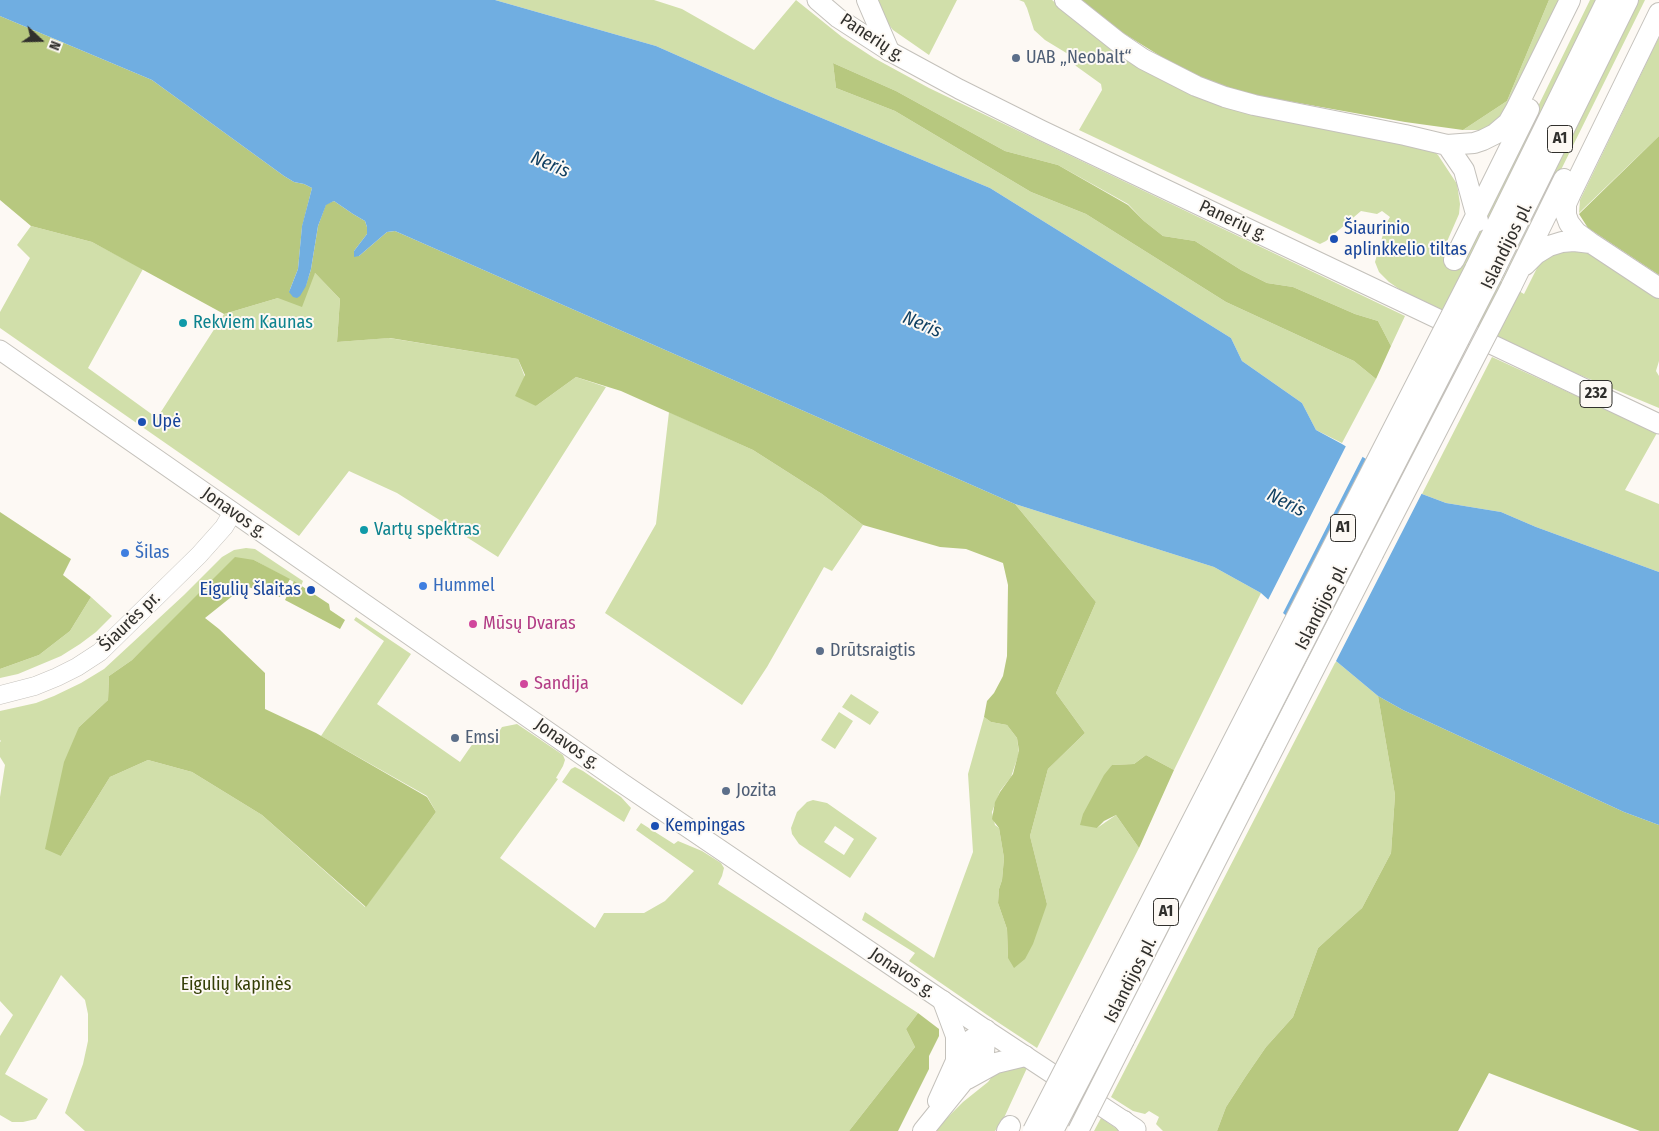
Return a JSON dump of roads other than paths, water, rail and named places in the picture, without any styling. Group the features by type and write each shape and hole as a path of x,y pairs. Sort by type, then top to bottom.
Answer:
{"highway":[{"path":"867,0 889,51"},
{"path":"1064,0 1143,59 1196,86 1225,97 1254,105 1447,145 1474,143 1483,140 1495,134 1508,123 1570,0"},
{"path":"1454,260 1583,0"},
{"name":"Islandijos pl.","path":"1483,273 1485,248 1607,0"},
{"name":"Islandijos pl.","path":"1033,1131 1098,1024 1483,273 1628,0"},
{"path":"1078,1131 1515,278 1652,0"},
{"path":"1659,13 1566,204 1568,223 1576,232 1659,288"},
{"path":"1447,145 1464,170 1471,192 1474,221 1485,248"},
{"path":"1515,278 1536,254 1549,246 1574,241 1590,243"},
{"path":"943,1001 956,1036 956,1061"},
{"name":"Islandijos pl.","path":"1054,1131 1098,1024"},
{"path":"925,1128 956,1061 968,1042 986,1030"},
{"path":"925,1128 965,1080 984,1052 986,1030"},
{"path":"965,1080 996,1063 1025,1056"}],"main road":[{"name":"Panerių g.","path":"817,0 838,18 889,51 1040,130 1659,424"},
{"name":"Jonavos g.","path":"0,350 622,783 1132,1128"},
{"name":"Šiaurės pr.","path":"0,695 35,686 57,677 77,668 100,652 199,555 224,527 233,512"}],"water":[{"name":"Neris","path":"0,0 495,0 656,46 776,99 990,188 1231,338 1242,361 1302,403 1316,430 1422,494 1446,503 1501,512 1536,527 1659,572 1659,825 1624,812 1403,710 1378,696 1261,593 1214,567 1015,504 395,231 387,232 359,256 354,257 354,251 367,234 365,221 334,201 326,205 318,226 311,269 306,286 300,296 297,298 293,297 289,292 298,269 302,226 312,188 294,182 284,176 152,80 0,16"}],"place":[{"name":"UAB „Neobalt“","path":"1016,58"},
{"name":"Šiaurinio aplinkkelio tiltas","path":"1334,239"},
{"name":"Rekviem Kaunas","path":"183,323"},
{"name":"Upė","path":"142,422"},
{"name":"Vartų spektras","path":"364,530"},
{"name":"Šilas","path":"125,553"},
{"name":"Hummel","path":"423,586"},
{"name":"Eigulių šlaitas","path":"311,590"},
{"name":"Mūsų Dvaras","path":"473,624"},
{"name":"Drūtsraigtis","path":"820,651"},
{"name":"Sandija","path":"524,684"},
{"name":"Emsi","path":"455,738"},
{"name":"Jozita","path":"726,791"},
{"name":"Kempingas","path":"655,826"}],"park label":[{"name":"Eigulių kapinės","path":"236,985"}]}
